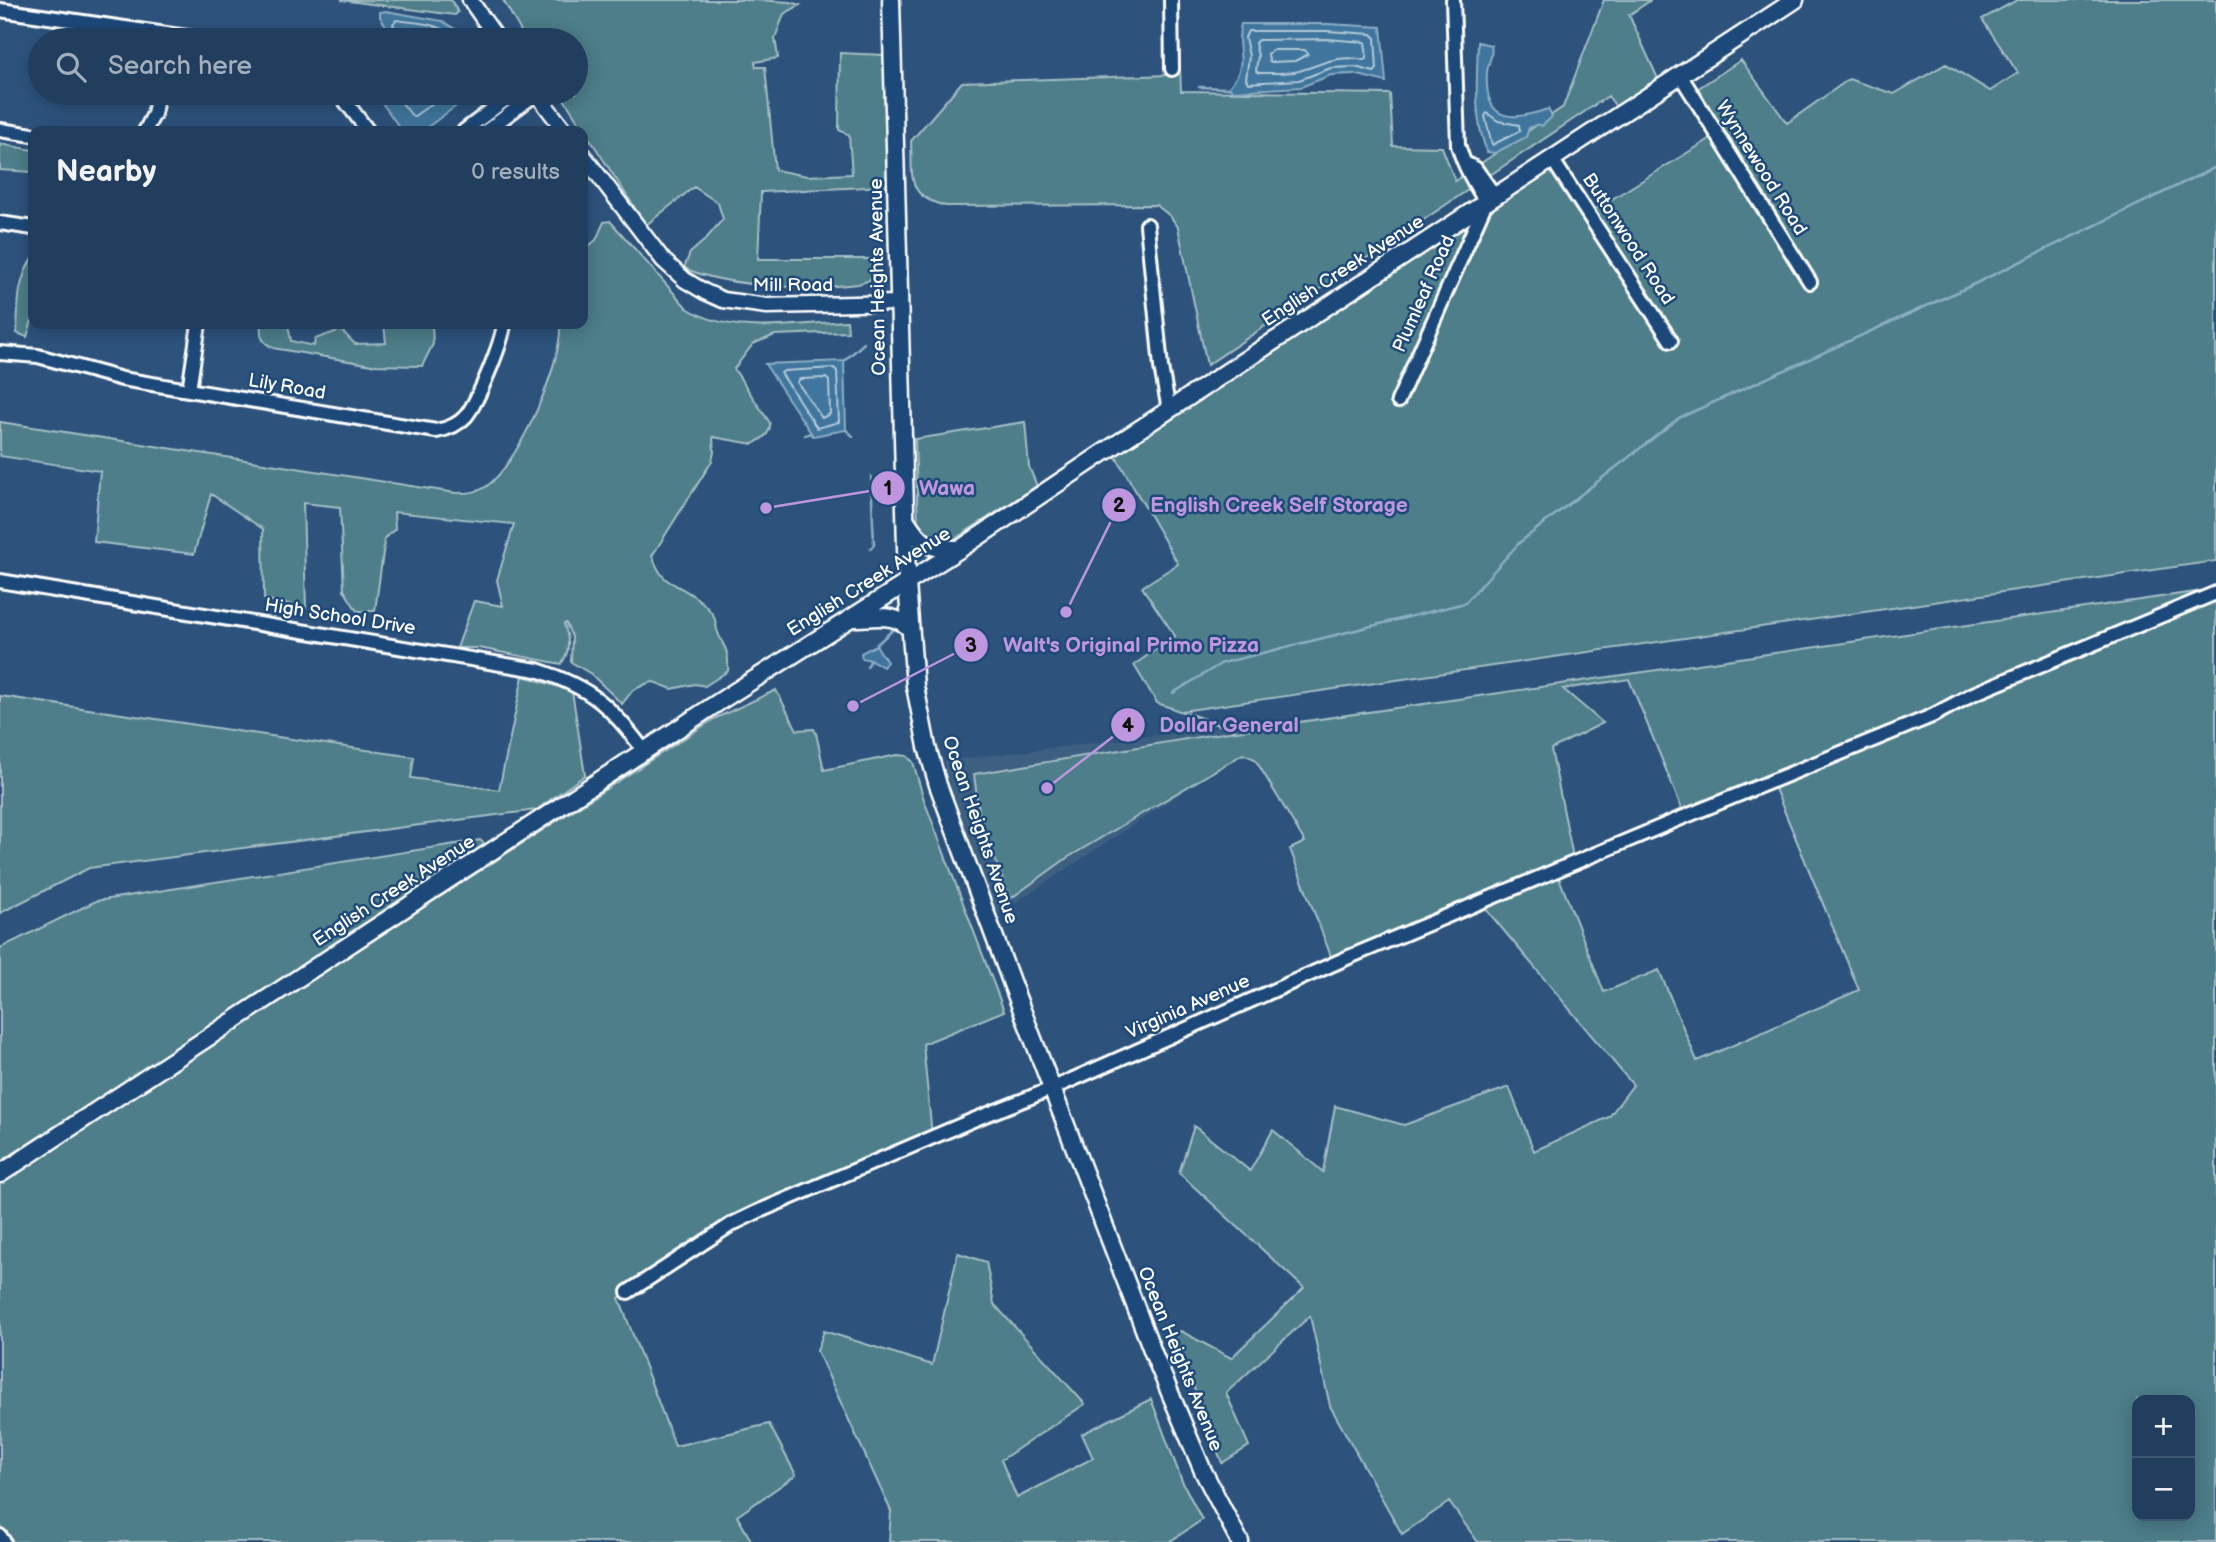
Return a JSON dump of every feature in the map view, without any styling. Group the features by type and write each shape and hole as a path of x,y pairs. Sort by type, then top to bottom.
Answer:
{"main road":[{"name":"Ocean Heights Avenue","path":"891,0 907,583 917,698 938,785 1051,1089 1160,1368 1203,1471 1240,1542"},
{"name":"English Creek Avenue","path":"0,1174 728,696 960,549 1795,0"},
{"path":"906,520 920,540 928,546 960,549"},
{"path":"852,618 894,617 904,621 910,629"}],"street":[{"path":"470,0 490,28"},
{"path":"1171,0 1172,69"},
{"path":"1453,0 1457,139 1460,151 1467,163 1475,168 1490,199"},
{"path":"0,10 111,28"},
{"name":"Wynnewood Road","path":"1680,75 1810,282"},
{"path":"148,126 156,105"},
{"path":"348,105 365,126"},
{"path":"471,126 498,105"},
{"path":"493,126 520,105"},
{"path":"545,105 561,126"},
{"path":"0,130 28,134"},
{"name":"Buttonwood Road","path":"1552,159 1671,341"},
{"name":"Mill Road","path":"588,162 663,260 685,280 705,292 723,300 767,306 899,303"},
{"name":"Plumleaf Road","path":"1398,401 1490,199"},
{"path":"0,223 28,227"},
{"path":"1147,225 1161,367 1169,410"},
{"path":"188,390 198,329"},
{"name":"Lily Road","path":"0,353 38,356 122,379 424,430 441,430 457,424 471,408 500,343 503,329"},
{"name":"High School Drive","path":"0,581 537,670 572,682 603,702 645,752"},
{"name":"Virginia Avenue","path":"628,1292 732,1223 973,1119 1051,1089 1349,957 1679,818 1932,716 1973,694 2216,593"},
{"path":"0,1536 4,1542"}],"shaded area":[{"path":"1256,723 1263,739 995,916 944,761"}],"green space":[{"path":"341,0 451,0 458,12 455,15"},
{"path":"503,0 752,0 800,5 784,14 775,38 778,58 755,62 756,67 765,67 775,170 807,176 852,174 849,135 839,130 840,53 884,55 888,186 761,192 758,259 881,259 877,273 868,281 858,284 794,287 723,280 684,268 690,253 723,219 718,203 694,187 646,225 588,136 588,126 582,126 568,105 588,105 588,28 519,28"},
{"path":"1170,0 1177,0 1181,91 1390,94 1393,146 1442,147 1455,181 1563,107 1604,0 1651,0 1629,15 1659,81 1617,108 1608,96 1207,365 1178,227 1170,216 1156,205 946,206 933,202 917,191 912,175 911,141 962,82 1170,75"},
{"path":"2017,0 2216,0 2216,561 1182,711 1237,731 2216,589 2216,1542 1478,1542 1449,1502 1402,1534 1330,1406 1310,1316 1226,1393 1249,1446 1222,1463 1174,1334 1181,1331 1231,1358 1304,1288 1179,1173 1194,1126 1250,1171 1273,1130 1323,1172 1335,1106 1404,1125 1509,1087 1534,1151 1609,1117 1633,1085 1480,902 1334,964 1290,849 1305,842 1255,759 1243,754 1067,858 1010,899 980,820 974,774 1235,731 1157,703 1134,665 1175,636 1142,587 1178,564 1115,455 1549,169 1666,346 1676,342 1594,210 1718,134 1691,93 1741,60 1787,123 1849,79 1894,94 1946,64 1990,91 2018,73 1982,19","holes":["1629,679 1682,809 1694,811 1771,779 1859,990 1697,1061 1659,970 1604,992 1556,870 1574,862 1551,749 1603,723 1563,689"]},
{"path":"0,144 28,149 28,172 0,170"},
{"path":"610,221 687,308 705,317 744,326 847,321 848,332 775,335 753,344 734,369 770,423 769,430 753,444 713,437 712,461 652,556 664,577 699,600 714,617 727,652 728,671 705,686 695,684 672,689 654,682 648,683 633,690 622,704 591,674 571,662 572,637 566,623 568,649 561,664 479,648 457,648 474,601 503,606 497,580 514,524 394,512 395,529 385,538 375,611 357,611 344,590 340,507 303,503 306,608 264,599 263,529 211,494 194,554 94,542 100,471 0,456 0,422 456,493 480,490 499,474 512,456 537,411 554,362 560,329 588,329 588,247 596,240 604,222"},
{"path":"28,266 29,329 27,337 17,333 18,303"},
{"path":"261,329 289,329 291,341 314,346 315,339 341,330 355,344 386,343 385,329 432,329 433,344 422,366 372,365 273,348 262,338"},
{"path":"1025,422 1029,467 1037,486 956,538 946,543 933,542 918,527 915,439"},
{"path":"523,676 572,691 585,775 536,810 89,868 0,913 0,696 414,757 411,778 499,790"},
{"path":"776,690 797,730 814,729 824,770 897,755 907,756 913,762 924,800 1004,1011 923,1044 932,1136 734,1224 619,1298 675,1446 769,1424 796,1475 737,1516 752,1542 0,1542 0,1182 714,719"},
{"path":"480,840 487,846 0,1162 0,948 96,901"},
{"path":"958,1253 986,1262 994,1304 1085,1404 1001,1460 1017,1498 1093,1458 1082,1434 1151,1399 1182,1481 1202,1520 1169,1542 889,1542 891,1511 817,1351 824,1331 932,1365"}],"water":[{"path":"380,12 442,21 453,28 387,28"},
{"path":"1241,24 1381,27 1386,82 1354,74 1331,75 1301,87 1234,91 1228,88 1241,63"},
{"path":"1478,42 1491,45 1487,88 1495,109 1502,114 1522,116 1548,109 1552,117 1542,126 1538,124 1529,128 1526,137 1495,153 1487,152 1480,125 1477,98"},
{"path":"384,105 458,105 429,126 398,126"},
{"path":"844,361 846,430 813,436 765,364"},
{"path":"876,645 887,662 883,667 862,658 861,653"}],"waterway":[{"path":"1199,87 1228,88"},
{"path":"1173,693 1222,663 1465,603 1519,543 1679,418 1966,288 2216,167"},
{"path":"844,361 864,343"},
{"path":"846,430 853,436"},
{"path":"805,435 811,433"},
{"path":"870,549 874,545 871,476"},
{"path":"876,645 896,627"},
{"path":"867,667 871,659"}],"place":[{"name":"Wawa","path":"766,508"},
{"name":"English Creek Self Storage","path":"1066,612"},
{"name":"Walt's Original Primo Pizza","path":"853,706"},
{"name":"Dollar General","path":"1047,788"}]}
